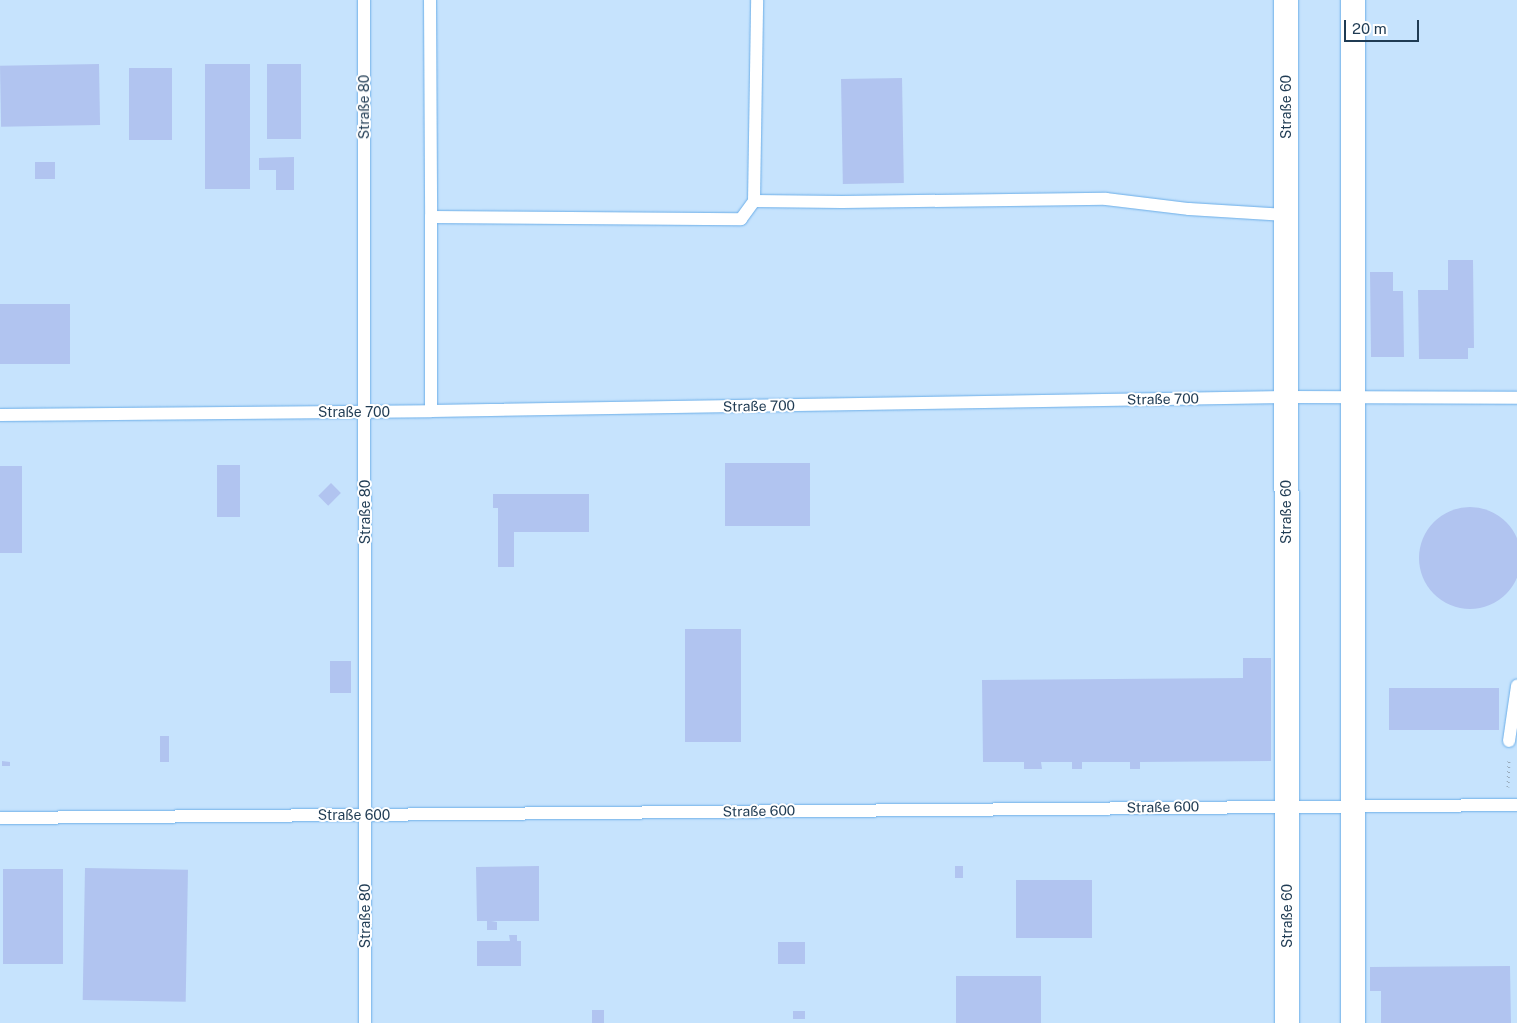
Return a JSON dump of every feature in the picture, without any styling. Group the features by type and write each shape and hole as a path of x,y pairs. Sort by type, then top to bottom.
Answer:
{"street":[{"name":"Straße 60","path":"1286,0 1287,1023"},
{"path":"1353,0 1353,1023"}],"lane":[{"name":"Straße 80","path":"364,0 365,1023"},
{"path":"430,0 430,411"},
{"path":"431,217 741,219 754,201 757,0"},
{"path":"754,201 1106,199 1189,209 1286,215"},
{"name":"Straße 700","path":"0,415 365,412 1285,397 1517,398"},
{"path":"1509,741 1517,686"},
{"name":"Straße 600","path":"0,818 1512,805"}],"path":[{"path":"1509,741 1512,805"}],"shaded area":[{"path":"0,0 1517,0 1517,1023 0,1023"}],"building":[{"path":"99,64 100,125 1,127 0,66"},
{"path":"205,64 250,64 250,189 205,189"},
{"path":"267,64 301,64 301,139 267,139"},
{"path":"129,68 172,68 172,140 129,140"},
{"path":"902,78 904,183 843,184 841,79"},
{"path":"294,157 294,190 276,190 276,170 259,170 259,158"},
{"path":"35,162 55,162 55,179 35,179"},
{"path":"1448,260 1473,260 1474,348 1468,348 1468,359 1419,359 1418,290 1448,290"},
{"path":"1370,272 1393,272 1393,291 1403,291 1404,357 1371,357"},
{"path":"0,304 70,304 70,364 0,364"},
{"path":"725,463 810,463 810,526 725,526"},
{"path":"217,465 240,465 240,517 217,517"},
{"path":"0,466 22,466 22,553 0,553"},
{"path":"331,483 341,493 328,506 318,496"},
{"path":"493,494 589,494 589,532 514,532 514,567 498,567 498,508 493,508"},
{"path":"1470,507 1480,508 1499,515 1513,529 1520,548 1520,568 1513,587 1499,601 1480,608 1470,609 1460,608 1441,601 1427,587 1420,568 1419,558 1420,548 1427,529 1441,515 1460,508"},
{"path":"685,629 741,629 741,742 685,742"},
{"path":"1243,658 1271,658 1271,761 1140,762 1140,769 1130,769 1130,762 1082,762 1082,769 1072,769 1072,762 1041,762 1042,769 1024,769 1024,762 983,762 982,680 1243,678"},
{"path":"330,661 351,661 351,693 330,693"},
{"path":"1389,688 1499,688 1499,730 1389,730"},
{"path":"160,736 169,736 169,762 160,762"},
{"path":"2,761 10,762 10,766 2,766"},
{"path":"539,866 539,921 491,921 497,922 497,930 487,930 487,921 477,921 476,867"},
{"path":"955,866 963,866 963,878 955,878"},
{"path":"85,868 188,870 186,1002 83,1000"},
{"path":"3,869 63,869 63,964 3,964"},
{"path":"1016,880 1092,880 1092,938 1016,938"},
{"path":"509,935 517,935 517,941 521,941 521,966 477,966 477,941 510,941"},
{"path":"778,942 805,942 805,964 778,964"},
{"path":"1510,966 1511,1023 1381,1023 1381,991 1370,991 1370,967"},
{"path":"956,976 1041,976 1041,1023 956,1023"},
{"path":"592,1010 604,1010 604,1023 592,1023"},
{"path":"793,1011 805,1011 805,1019 793,1019"}]}
